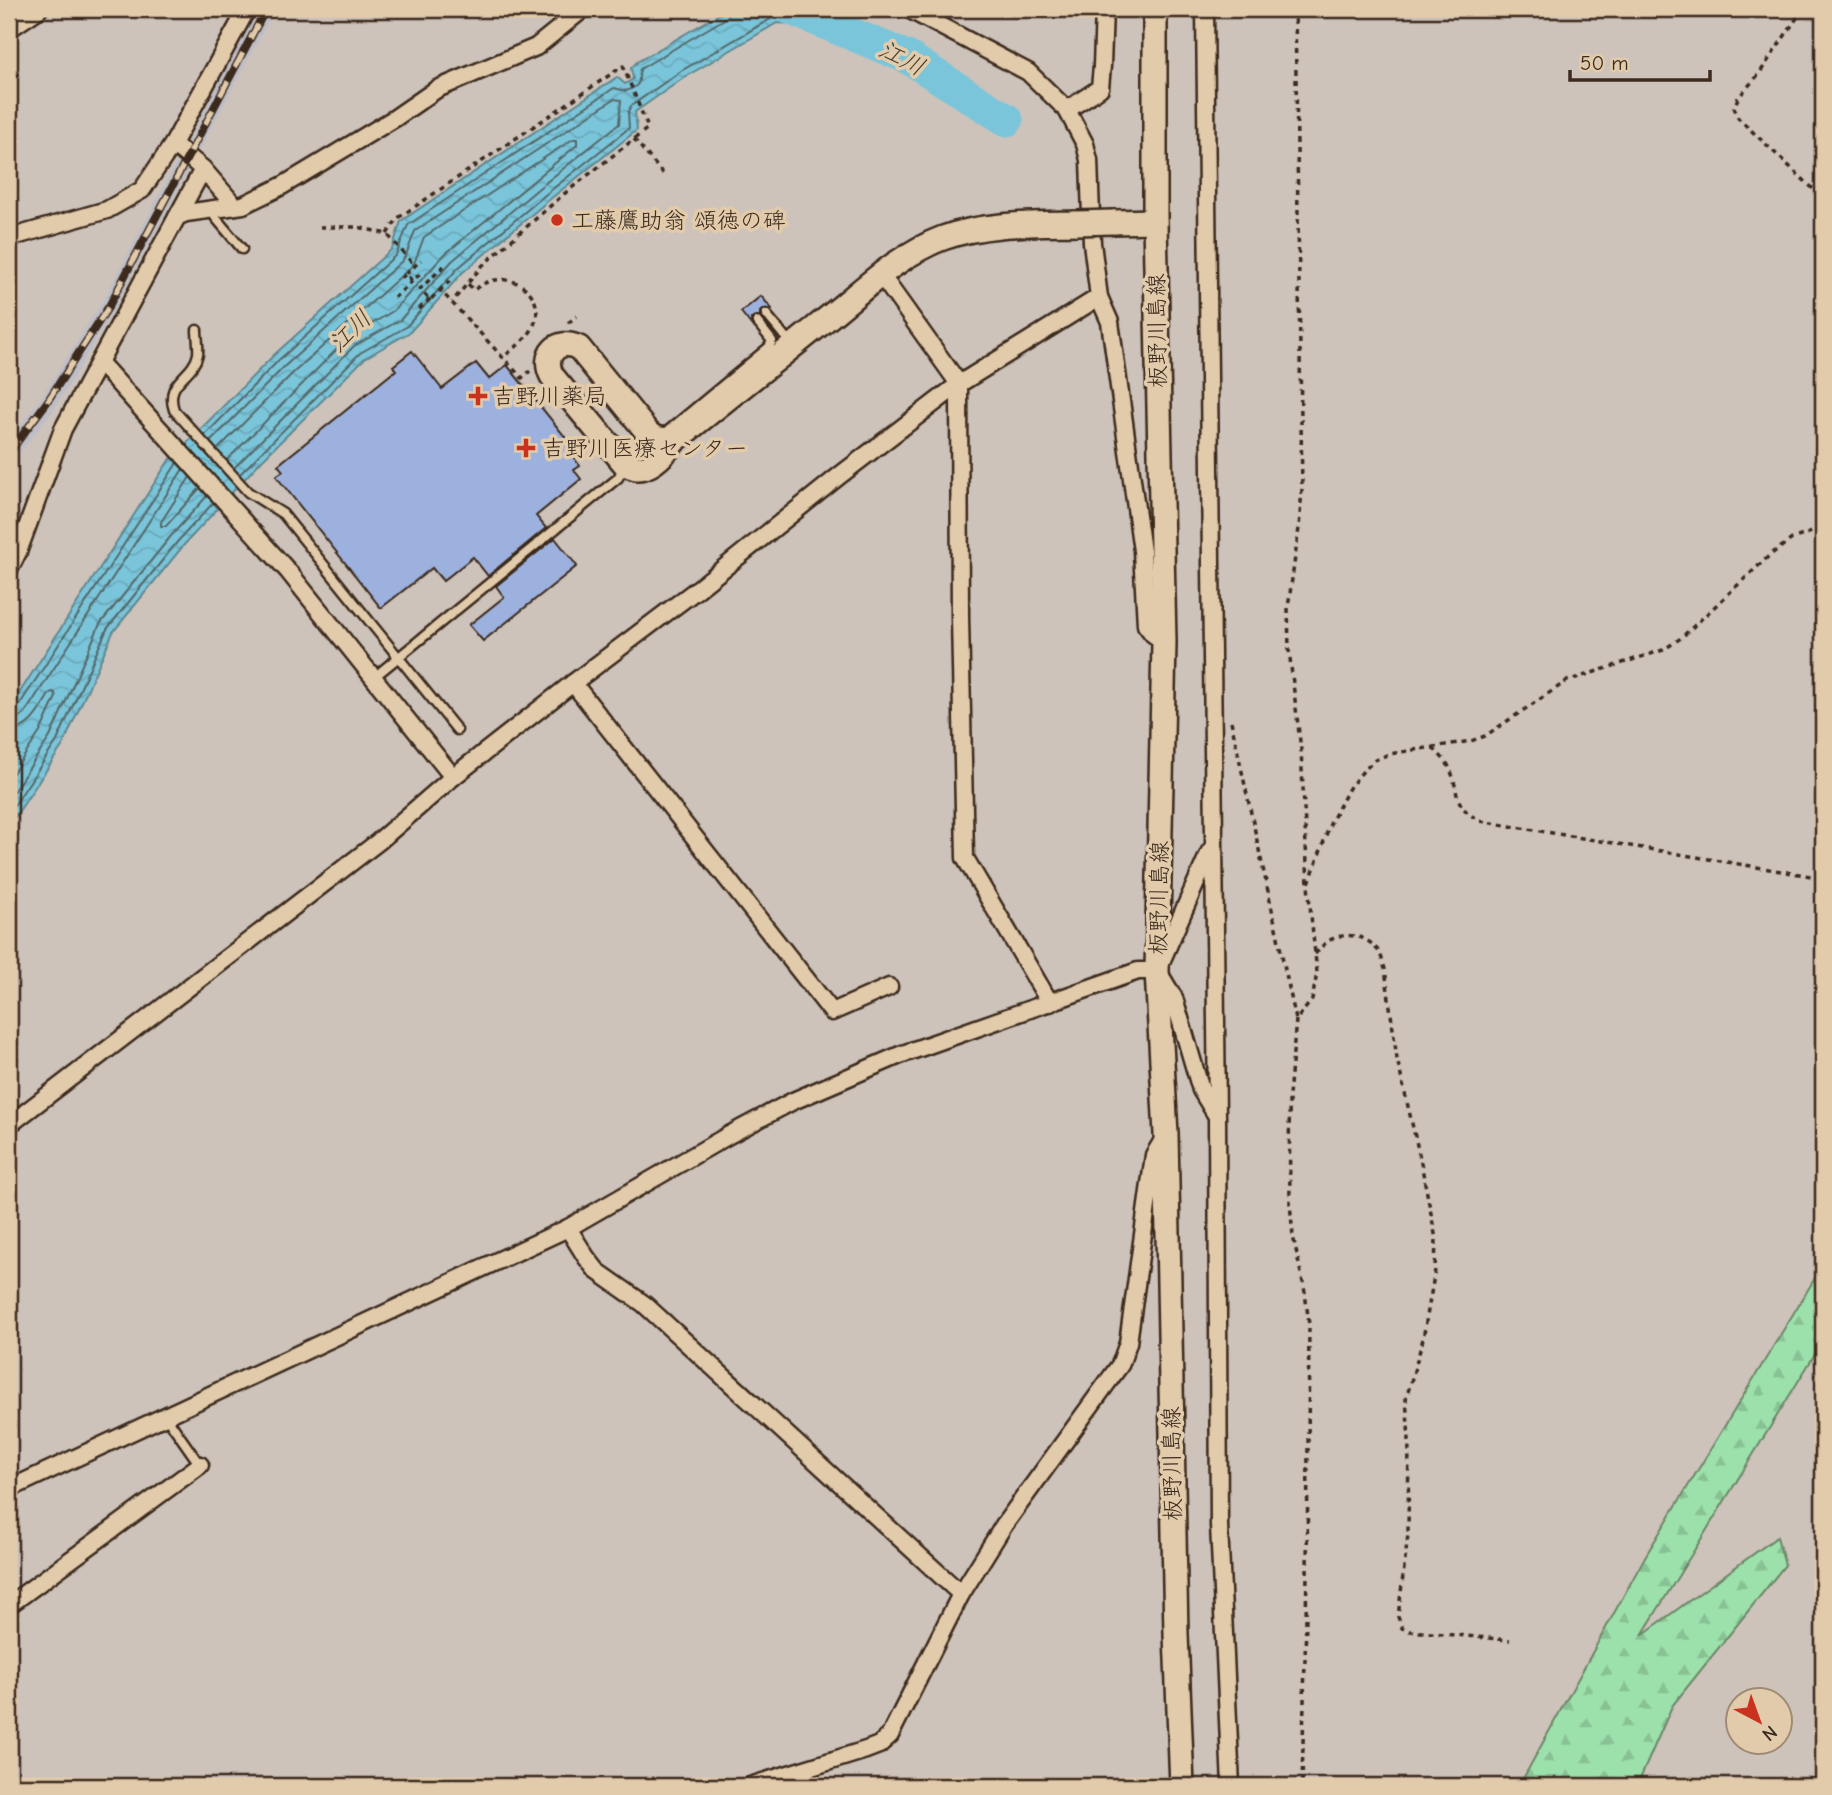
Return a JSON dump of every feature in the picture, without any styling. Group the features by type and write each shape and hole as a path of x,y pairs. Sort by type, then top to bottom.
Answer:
{"main road":[{"name":"板野川島線","path":"1155,9 1155,220 1164,642 1157,971 1166,1135 1176,1634 1182,1786"},
{"path":"666,440 792,346 881,275 922,247 946,237 1013,225 1155,220"},
{"path":"564,344 579,348 648,433 666,440 667,451 647,467 636,468 625,464 552,376 548,359 554,349 564,344"}],"street":[{"path":"9,29 39,9"},
{"path":"9,238 107,210 142,190 173,144 247,9"},
{"path":"177,217 212,208 243,205 282,186 395,118 437,89 537,47 583,9"},
{"path":"908,9 1028,72 1067,110 1085,144 1089,160 1092,243 1098,297 1110,322 1142,551 1146,625 1164,642"},
{"path":"1067,110 1100,88 1104,9"},
{"path":"1205,9 1219,1525 1231,1786"},
{"path":"173,144 203,169 235,206"},
{"path":"9,570 62,429 203,169"},
{"path":"881,275 959,384 965,858 1050,1003"},
{"path":"9,1125 378,842 453,777 959,384 1098,297"},
{"path":"99,362 288,571 453,777"},
{"path":"573,683 832,1012 889,987"},
{"path":"1157,971 1213,845"},
{"path":"9,1489 568,1228 793,1101 900,1055 1138,971 1157,971"},
{"path":"1157,971 1174,998 1201,1090 1217,1116"},
{"path":"750,1786 866,1751 879,1745 890,1735 961,1594 1004,1525 1120,1365 1128,1343 1154,1155 1166,1135"},
{"path":"568,1228 597,1270 644,1304 961,1594"},
{"path":"9,1605 200,1465"}],"lane":[{"path":"212,208 215,217 242,249"},
{"path":"766,314 792,346"},
{"path":"666,440 769,347 772,341 757,322"},
{"path":"197,330 198,354 172,390 171,402 174,410 248,492 283,514 457,730"},
{"path":"373,678 618,478 625,464"},
{"path":"165,1415 200,1465"}],"path":[{"path":"1294,9 1302,489 1288,608 1289,650 1301,750 1308,886 1317,973 1312,1000 1296,1020"},
{"path":"1803,9 1734,107 1738,118 1823,198"},
{"path":"387,234 397,218 622,66 648,128 564,194 483,265 452,302"},
{"path":"634,139 664,175"},
{"path":"320,227 358,227 387,234 414,265"},
{"path":"401,278 421,260"},
{"path":"419,289 444,266"},
{"path":"394,298 421,273"},
{"path":"406,274 413,282"},
{"path":"417,278 419,289 430,300"},
{"path":"468,284 474,290 487,281 505,279 516,281 531,295 536,309 533,327 527,337 502,358"},
{"path":"419,309 451,280"},
{"path":"440,290 522,378 532,369"},
{"path":"1308,886 1330,824 1349,788 1376,760 1389,754 1471,741 1485,736 1567,681 1663,650 1681,638 1770,555 1792,539 1823,528"},
{"path":"1212,696 1227,699 1296,1020 1289,1096 1290,1203 1293,1236 1309,1325 1302,1786"},
{"path":"1433,748 1448,764 1460,804 1480,821 1823,878"},
{"path":"1315,954 1326,942 1348,935 1361,937 1381,954 1397,1059 1436,1239 1423,1339 1406,1399 1409,1439 1408,1535 1398,1618 1402,1628 1410,1632 1510,1640"}],"shaded area":[{"path":"258,9 275,9 114,310 55,408 9,466 9,441 41,398 103,301"}],"green space":[{"path":"1823,1265 1823,1341 1642,1635 1777,1537 1785,1565 1672,1706 1637,1786 1519,1786 1646,1555"}],"water":[{"path":"728,9 832,9 883,39 876,53 813,26 777,23 685,77 635,112 637,130 462,273 410,332 365,358 261,461 183,546 113,632 63,745 9,826 9,709 168,462 275,354 392,249 401,221 617,77 625,84 633,79 631,68 637,62"}],"building":[{"path":"761,296 772,309 762,309 760,316 751,319 752,326 741,312"},
{"path":"412,351 442,389 476,363 489,379 507,365 579,454 574,458 580,466 574,470 581,479 536,516 546,528 488,576 473,557 443,581 432,568 381,608 276,476 283,471 278,465 396,370 393,366"},
{"path":"555,538 577,566 483,641 469,625 504,597 496,586"}],"waterway":[{"name":"江川","path":"791,9 907,57 1007,120"}],"railway":[{"path":"9,453 47,402 109,306 266,9"}],"place":[{"name":"工藤鷹助翁 頌徳の碑","path":"557,220"},
{"name":"吉野川薬局","path":"478,396"},
{"name":"吉野川医療センター","path":"526,448"}]}
